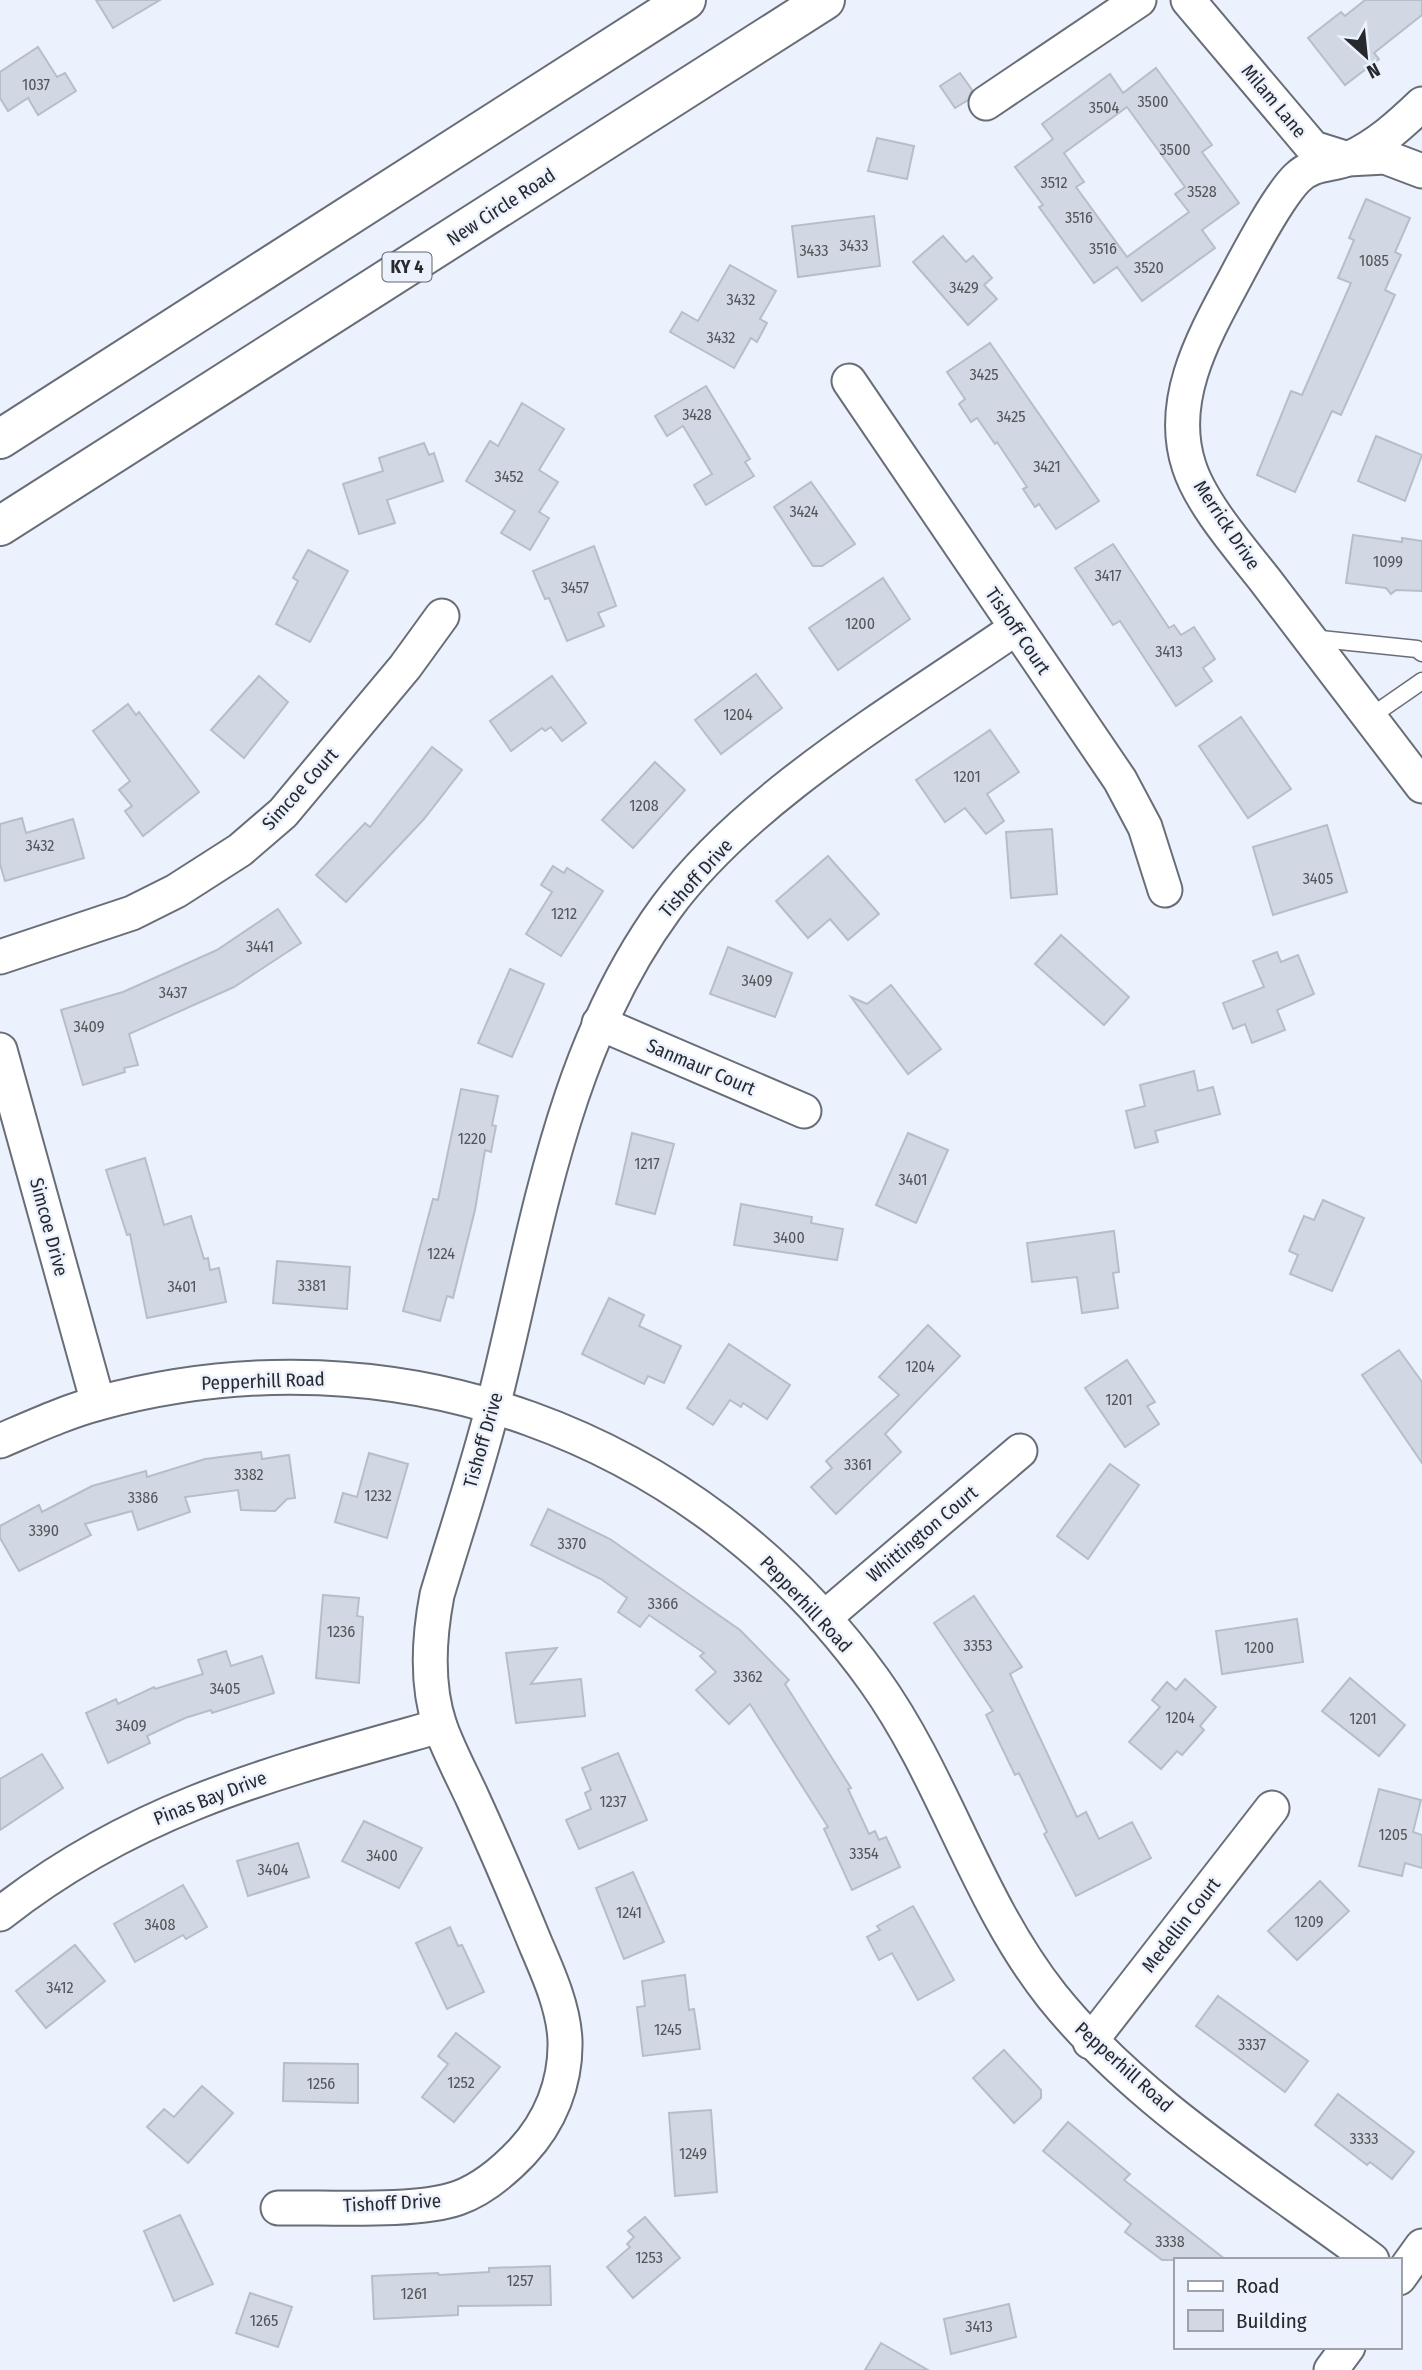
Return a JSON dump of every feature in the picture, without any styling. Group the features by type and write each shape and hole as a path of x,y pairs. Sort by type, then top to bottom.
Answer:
{"highway":[{"path":"437,159 667,0"},
{"path":"0,439 686,0"},
{"name":"New Circle Road","path":"0,526 822,2"}],"street":[{"path":"986,103 1139,0"},
{"name":"Milam Lane","path":"1188,0 1313,148 1348,159 1385,157 1422,171"},
{"name":"Merrick Drive","path":"1422,104 1389,135 1348,159 1318,164 1297,178 1265,227 1197,349 1189,376 1184,421 1188,466 1196,483 1230,534 1422,786"},
{"name":"Tishoff Court","path":"849,381 1120,780 1145,827 1166,890"},
{"name":"Simcoe Court","path":"0,957 132,914 176,891 240,850 283,813 405,667 442,616"},
{"name":"Tishoff Drive","path":"278,2208 429,2205 457,2198 481,2187 506,2169 539,2133 558,2093 565,2039 549,1977 440,1726 430,1666 431,1625 437,1595 494,1405 567,1104 599,1023 621,978 666,908 755,814 862,734 1016,628"},
{"name":"Sanmaur Court","path":"599,1023 804,1111"},
{"name":"Simcoe Drive","path":"0,1050 98,1404"},
{"name":"Pepperhill Road","path":"0,1441 98,1404 202,1382 314,1377 388,1383 494,1405 574,1436 665,1484 736,1534 824,1618 896,1713 1005,1925 1031,1967 1090,2042 1163,2105 1369,2258"},
{"name":"Whittington Court","path":"824,1618 1020,1451"},
{"name":"Pinas Bay Drive","path":"0,1914 41,1882 85,1854 133,1828 193,1802 274,1773 440,1726"},
{"name":"Medellin Court","path":"1090,2042 1272,1808"},
{"path":"1401,2276 1422,2246"},
{"path":"1401,2280 1422,2296"},
{"path":"1331,2370 1347,2349"}],"lane":[{"path":"1308,637 1417,649 1422,653"},
{"path":"1370,717 1422,681"}],"building":[{"path":"96,0 160,0 113,28"},
{"path":"1365,0 1422,0 1422,15 1374,53 1379,59 1345,85 1308,38 1341,12 1345,16"},
{"path":"38,47 57,77 65,73 76,91 38,115 28,98 8,111 0,98 0,72"},
{"path":"1156,68 1212,145 1202,152 1239,203 1202,230 1215,248 1142,301 1117,267 1094,283 1039,207 1043,205 1015,167 1053,139 1042,124 1110,74 1123,93","holes":["1127,107 1185,187 1175,194 1189,212 1127,257 1076,187 1084,182 1064,153"]},
{"path":"960,73 972,90 968,100 955,108 940,86"},
{"path":"877,138 914,146 907,179 868,171"},
{"path":"1366,199 1410,218 1395,252 1401,255 1385,290 1395,295 1341,415 1332,411 1295,492 1257,475 1291,391 1302,395 1351,283 1338,278 1354,240 1349,238"},
{"path":"874,216 880,266 798,277 792,226"},
{"path":"943,236 966,262 973,256 992,278 984,285 997,299 968,325 913,262"},
{"path":"730,265 776,291 760,319 767,323 757,342 751,338 734,368 670,332 682,312 698,321"},
{"path":"990,343 1099,501 1056,529 1039,504 1035,507 1023,489 1027,487 997,442 995,444 977,418 971,422 959,404 965,399 947,372"},
{"path":"706,386 750,459 745,462 754,476 706,505 694,485 712,474 683,426 667,436 655,416"},
{"path":"522,403 564,429 539,470 558,482 539,512 549,518 530,550 501,533 515,511 466,481 490,441 498,446"},
{"path":"1376,436 1422,455 1405,501 1358,481"},
{"path":"424,443 429,455 434,453 443,481 387,500 395,523 359,534 343,484 383,471 379,458"},
{"path":"811,482 855,544 822,566 813,566 774,507"},
{"path":"1353,535 1402,542 1402,538 1422,541 1422,591 1396,590 1391,594 1386,588 1346,583"},
{"path":"1113,544 1169,628 1174,625 1181,635 1194,627 1215,659 1203,668 1212,681 1176,706 1120,621 1113,625 1075,568"},
{"path":"594,546 616,606 598,613 604,626 567,641 549,598 545,599 533,571"},
{"path":"308,550 348,571 310,642 276,624 298,581 293,578"},
{"path":"883,578 910,619 838,670 809,628"},
{"path":"756,674 782,708 721,754 695,720"},
{"path":"259,676 288,702 244,758 211,730"},
{"path":"552,676 586,723 562,741 551,727 545,731 542,728 511,751 490,721"},
{"path":"128,704 136,715 139,712 199,792 143,836 125,811 132,806 119,790 130,781 93,731"},
{"path":"1241,717 1291,789 1248,818 1199,746"},
{"path":"990,730 1019,772 987,794 1004,821 986,834 965,808 945,822 916,780"},
{"path":"432,747 462,770 424,819 346,902 316,875 365,823 370,827"},
{"path":"655,762 685,790 633,848 602,820"},
{"path":"22,818 26,833 73,819 84,858 5,881 0,864 0,824"},
{"path":"1327,825 1347,892 1273,915 1253,847"},
{"path":"1052,829 1057,894 1011,898 1006,832"},
{"path":"828,856 879,914 848,940 830,919 808,938 776,901"},
{"path":"553,866 564,873 567,868 603,891 561,956 526,934 552,892 541,885"},
{"path":"278,909 301,943 234,987 129,1034 138,1065 124,1068 125,1072 83,1085 61,1010 123,992 217,950"},
{"path":"1061,935 1129,997 1104,1025 1035,964"},
{"path":"728,947 792,973 775,1017 710,994"},
{"path":"1277,952 1281,962 1298,955 1314,994 1277,1010 1285,1030 1252,1043 1245,1024 1233,1029 1223,1003 1264,987 1253,961"},
{"path":"510,969 544,984 512,1057 478,1043"},
{"path":"891,985 941,1049 908,1074 851,997 867,1004"},
{"path":"1194,1071 1198,1091 1213,1087 1220,1114 1155,1131 1158,1142 1135,1148 1126,1111 1145,1106 1140,1085"},
{"path":"461,1089 498,1096 492,1125 496,1126 491,1152 485,1150 475,1210 453,1298 447,1296 440,1321 403,1311 433,1199 438,1200"},
{"path":"632,1133 674,1144 655,1214 616,1204"},
{"path":"908,1133 948,1150 916,1223 876,1205"},
{"path":"145,1158 164,1225 191,1216 204,1259 208,1258 210,1270 219,1268 226,1302 147,1318 130,1234 127,1235 106,1170"},
{"path":"1323,1200 1364,1218 1332,1291 1290,1274 1298,1255 1289,1251 1304,1216 1314,1220"},
{"path":"741,1204 812,1217 811,1223 843,1229 837,1260 734,1245"},
{"path":"1114,1231 1119,1272 1113,1273 1118,1308 1082,1313 1077,1277 1032,1282 1027,1243"},
{"path":"277,1261 350,1267 347,1309 273,1303"},
{"path":"609,1298 644,1315 639,1326 681,1346 664,1383 648,1376 644,1384 582,1354"},
{"path":"928,1325 960,1356 885,1434 901,1452 836,1514 811,1487 832,1468 826,1461 899,1395 879,1377"},
{"path":"729,1344 790,1385 767,1419 743,1403 741,1407 730,1400 713,1425 687,1408"},
{"path":"1399,1350 1422,1382 1422,1463 1362,1375"},
{"path":"1127,1360 1155,1402 1147,1406 1159,1424 1125,1447 1085,1388"},
{"path":"261,1452 262,1459 289,1455 295,1498 287,1499 275,1511 241,1510 238,1490 185,1497 190,1512 138,1530 132,1511 85,1524 91,1535 19,1571 0,1538 0,1526 39,1505 42,1512 92,1486 146,1471 147,1477 205,1459"},
{"path":"369,1453 408,1464 387,1538 335,1522 343,1493 357,1497"},
{"path":"1110,1464 1139,1485 1088,1559 1057,1536"},
{"path":"548,1509 610,1539 740,1630 789,1680 785,1684 851,1788 848,1789 869,1834 875,1831 879,1840 886,1837 900,1867 852,1890 824,1829 828,1827 750,1704 729,1724 696,1690 716,1672 700,1656 704,1653 649,1615 640,1627 618,1612 627,1598 601,1579 531,1545"},
{"path":"323,1595 359,1598 357,1616 363,1617 359,1683 316,1678"},
{"path":"974,1596 1022,1667 1010,1674 1077,1817 1086,1812 1099,1839 1132,1822 1151,1858 1076,1896 1044,1834 1047,1832 1019,1773 1015,1775 986,1715 993,1711 934,1623"},
{"path":"1297,1619 1303,1662 1222,1674 1216,1631"},
{"path":"557,1648 531,1684 581,1679 585,1716 516,1723 506,1653"},
{"path":"226,1651 231,1666 262,1656 274,1693 212,1713 211,1710 185,1718 147,1736 150,1743 108,1763 86,1713 116,1699 118,1704 154,1687 155,1689 203,1674 198,1660"},
{"path":"1350,1678 1405,1725 1379,1756 1322,1711"},
{"path":"1185,1679 1216,1707 1200,1726 1204,1730 1182,1755 1177,1751 1161,1769 1129,1742 1160,1707 1152,1700 1167,1682 1176,1690"},
{"path":"618,1753 647,1820 579,1849 566,1820 591,1809 585,1793 591,1790 582,1768"},
{"path":"42,1754 63,1788 0,1830 0,1779"},
{"path":"1379,1789 1421,1800 1413,1832 1422,1835 1422,1868 1405,1863 1402,1876 1359,1866"},
{"path":"364,1821 422,1848 399,1888 342,1861"},
{"path":"298,1843 309,1877 248,1896 237,1861"},
{"path":"633,1872 664,1942 624,1959 596,1888"},
{"path":"1320,1881 1349,1911 1297,1960 1268,1931"},
{"path":"183,1885 207,1927 186,1939 183,1935 135,1962 114,1924"},
{"path":"913,1906 954,1980 918,2000 892,1953 879,1960 867,1937 880,1930 877,1926"},
{"path":"450,1927 458,1946 462,1945 484,1992 447,2009 416,1943"},
{"path":"75,1945 105,1981 46,2028 16,1991"},
{"path":"685,1975 689,2010 694,2009 700,2049 643,2056 637,2007 645,2006 642,1981"},
{"path":"1218,1996 1308,2061 1285,2092 1196,2026"},
{"path":"456,2033 500,2067 454,2122 422,2097 448,2064 438,2056"},
{"path":"1004,2050 1041,2090 1041,2098 1014,2123 973,2078"},
{"path":"284,2063 358,2064 358,2103 283,2101"},
{"path":"202,2086 233,2113 188,2163 147,2127 164,2109 174,2117"},
{"path":"1338,2094 1414,2152 1392,2179 1370,2162 1367,2165 1315,2125"},
{"path":"711,2110 717,2192 675,2196 669,2113"},
{"path":"1068,2122 1130,2174 1124,2180 1223,2258 1162,2260 1125,2232 1131,2224 1043,2151"},
{"path":"180,2215 213,2284 174,2301 144,2231"},
{"path":"645,2217 680,2258 633,2298 607,2267 630,2247 627,2244 634,2237 628,2231"},
{"path":"550,2266 551,2305 458,2306 458,2315 374,2319 372,2276 439,2275 489,2272 489,2268"},
{"path":"250,2293 292,2307 278,2347 236,2333"},
{"path":"1009,2304 1016,2337 951,2354 944,2319"},
{"path":"881,2343 928,2370 865,2370"}]}
